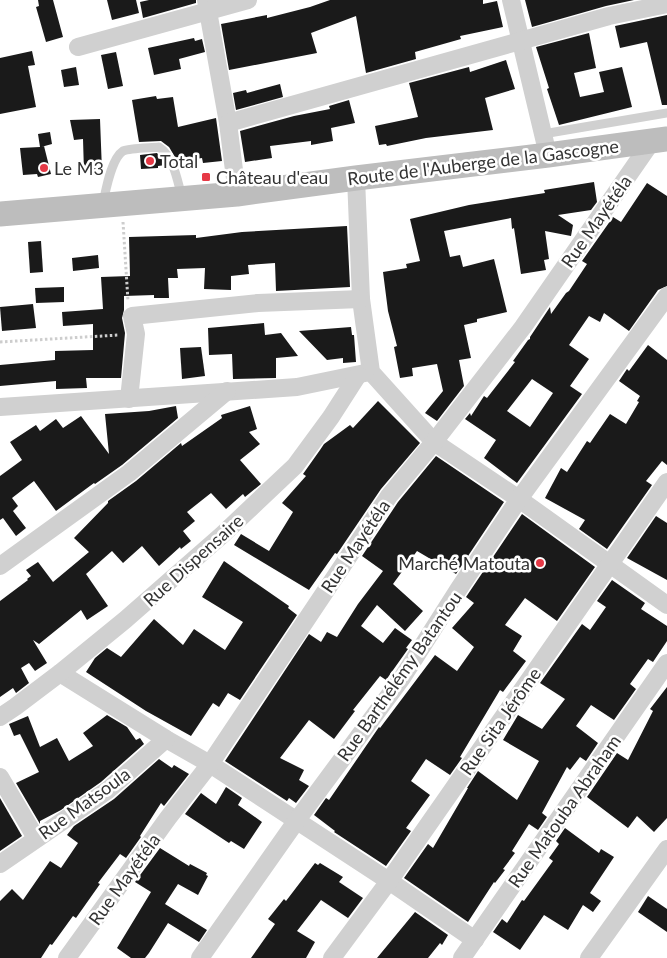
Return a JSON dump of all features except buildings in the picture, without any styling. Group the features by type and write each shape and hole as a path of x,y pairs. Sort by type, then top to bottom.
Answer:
{"street":[{"path":"78,47 207,6 248,0"},
{"path":"511,0 546,145"},
{"path":"228,123 363,84 522,42 609,16 667,4"},
{"path":"207,6 228,123 237,194"},
{"name":"Route de l'Auberge de la Gascogne","path":"0,214 237,194 356,178 546,145 659,140"},
{"name":"Rue Mayétéla","path":"67,958 168,818 210,764 388,496 434,442 523,327 659,140"},
{"path":"356,178 364,374 434,442 519,499 667,605"},
{"name":"Rue Barthélémy Batantou","path":"200,958 296,820 402,678 519,499 667,296"},
{"path":"129,399 136,334 132,316 258,303 360,299"},
{"path":"0,407 297,387 364,374"},
{"name":"Rue Dispensaire","path":"0,717 60,673 140,607 222,535 295,466 364,374"},
{"path":"0,566 129,473 227,391"},
{"name":"Rue Sita Jérôme","path":"332,958 389,881 667,482"},
{"name":"Rue Matouba Abraham","path":"462,958 644,694 667,664"},
{"path":"60,673 210,764 389,881 475,940"},
{"name":"Rue Matsoula","path":"0,864 108,790 166,739"},
{"path":"0,777 36,838"},
{"path":"589,958 667,849"}],"lane":[{"path":"546,145 667,113"},
{"path":"112,205 111,172 118,156 124,150 159,147 165,152 172,164 183,200"}],"path":[{"path":"112,205 128,303 132,316"},
{"path":"0,342 136,334"}],"place":[{"name":"Total","path":"150,161"},
{"name":"Le M3","path":"44,168"},
{"name":"Château d'eau","path":"206,177"},
{"name":"Marché Matouta","path":"540,563"}]}
